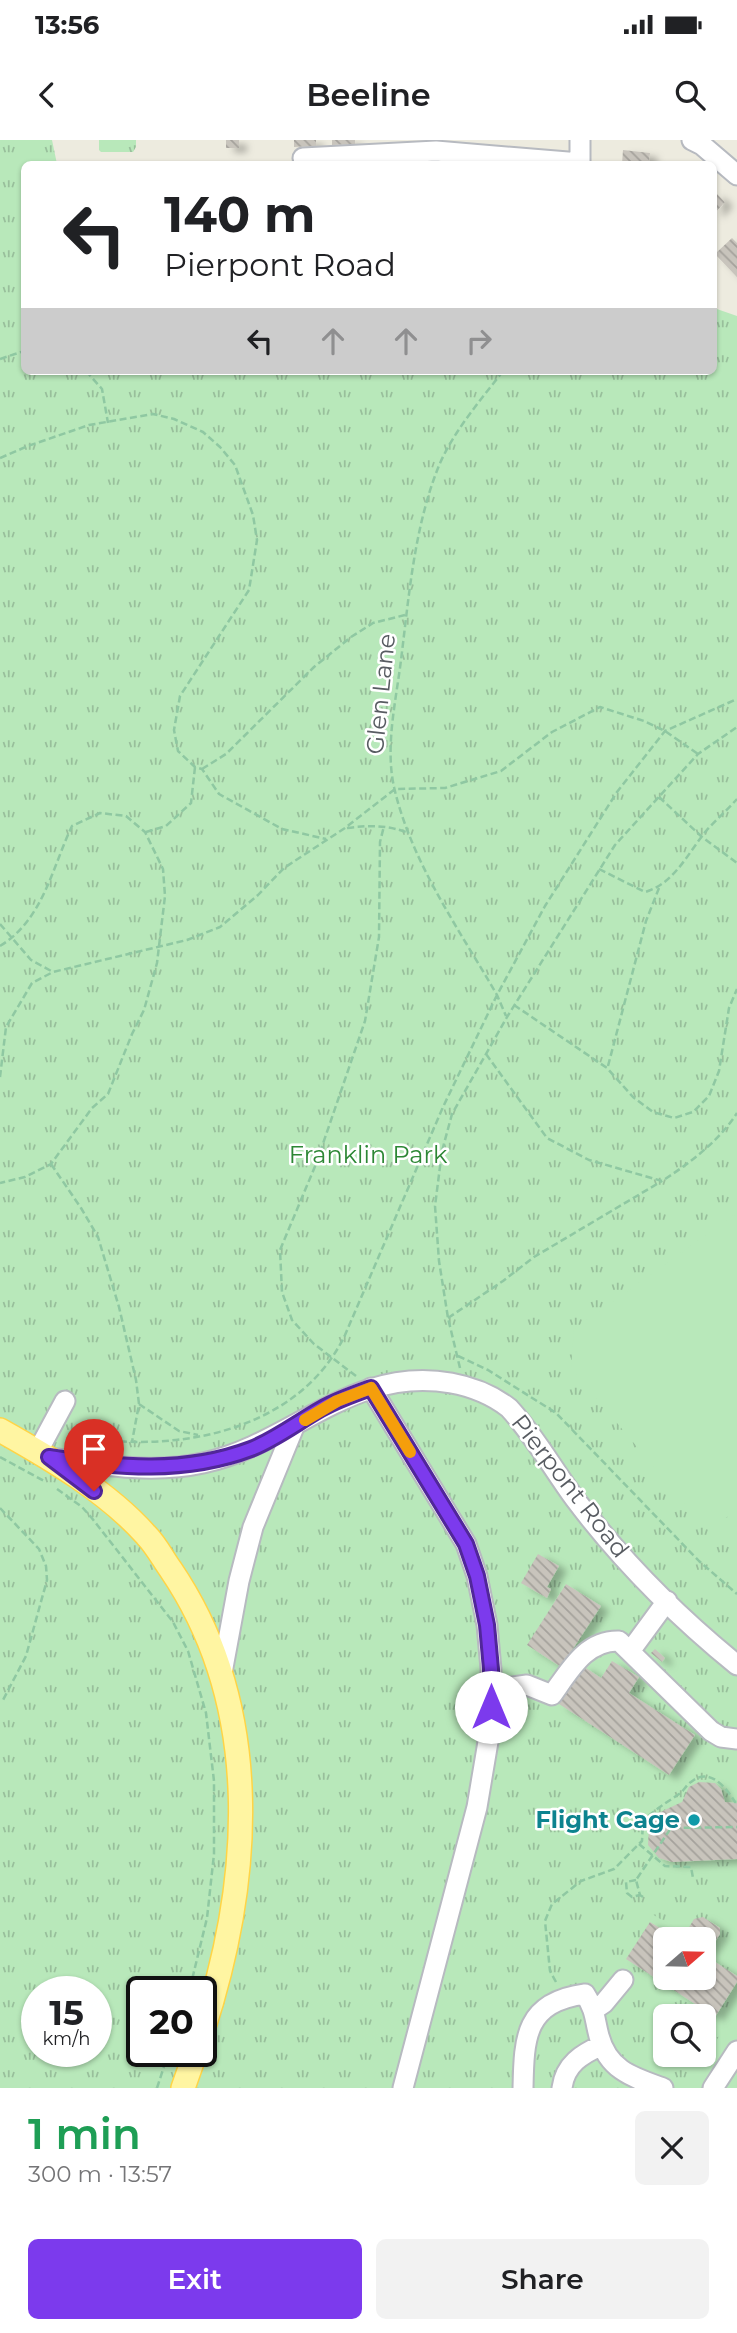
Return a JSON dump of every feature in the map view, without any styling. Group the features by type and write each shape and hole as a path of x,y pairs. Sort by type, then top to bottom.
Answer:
{"main road":[{"path":"0,1430 44,1454 113,1503 148,1536 186,1593 209,1636 222,1673 234,1727 242,1800 237,1883 217,1977"},
{"path":"183,2088 190,2067"}],"street":[{"path":"580,140 580,161"},
{"path":"692,140 702,145 737,175"},
{"path":"303,158 436,150 549,161"},
{"name":"Pierpont Road","path":"44,1454 111,1467 153,1468 203,1464 252,1448 337,1401 371,1388 415,1380 459,1385 488,1394 509,1408 602,1532 667,1601 737,1665"},
{"path":"371,1388 466,1544 477,1576 487,1625 491,1690 490,1736 477,1807 403,2088"},
{"path":"44,1454 65,1401"},
{"path":"222,1673 239,1581 253,1527 294,1427"},
{"path":"631,1650 667,1601"},
{"path":"491,1690 527,1685 552,1695 582,1654 609,1641 620,1641 711,1731 721,1737 737,1739"},
{"path":"595,2009 604,2003 623,1980"},
{"path":"523,2088 524,2051 529,2027 540,2014 564,1997 585,1994 595,2009 602,2045 608,2059 632,2078 663,2088"},
{"path":"562,2088 569,2067 579,2056 602,2045"},
{"path":"713,2088 737,2051"}],"path":[{"path":"0,359 21,352"},
{"path":"90,375 102,389 108,423"},
{"name":"Glen Lane","path":"500,375 455,437 439,466 425,508 407,614 390,755 395,789 409,833 427,873 507,1017"},
{"path":"0,458 89,425 153,414 174,418 203,432 220,447 235,465 253,515 257,540 249,590 180,696 174,730 178,751 195,767 202,769 219,794 282,830 326,839"},
{"path":"202,769 226,754 314,667 351,637 373,623 407,614"},
{"path":"63,1437 65,1433 100,1441 155,1443 201,1435 236,1426 275,1409 313,1380 334,1357 443,1107 497,995 545,906 617,792 665,731 737,699"},
{"path":"0,1077 5,1027 32,983 54,972 187,940 220,927 258,895 284,868 345,828 395,789 445,788 500,771 552,733 600,707 644,721 665,731 698,754"},
{"path":"459,1385 461,1376 458,1356 448,1318 439,1261 435,1206 437,1179 452,1114 514,1005 615,845 698,754 737,727"},
{"path":"145,832 166,826 191,803 195,767"},
{"path":"659,797 702,837 737,863"},
{"path":"607,1068 646,921 659,888 737,799"},
{"path":"0,946 13,938 45,894 72,826 100,813 126,816 145,832 163,869 165,896 158,947 151,988 108,1094 92,1108 51,1164 25,1177 0,1183"},
{"path":"345,828 374,824 409,833"},
{"path":"371,1388 314,1344 292,1321 282,1292 280,1250 316,1164 365,1021 379,937 380,842 384,826"},
{"path":"599,869 645,892 659,888"},
{"path":"0,924 31,960 54,972"},
{"path":"514,1005 607,1068 633,1097 653,1112 674,1118 693,1112 709,1096 719,1071 729,1008 737,989"},
{"path":"486,1054 547,1138 589,1160 662,1181"},
{"path":"448,1318 534,1257 662,1181 719,1136 737,1113"},
{"path":"51,1164 98,1237 127,1338 139,1404 131,1443"},
{"path":"458,1356 488,1370 556,1413 699,1561 737,1594"},
{"path":"139,1404 179,1431 201,1435"},
{"path":"0,1457 48,1483 82,1507 164,1609 188,1651 206,1713 215,1818 207,1918 192,1976"},
{"path":"0,1508 39,1549 46,1566 47,1580 26,1656 3,1700"},
{"path":"564,1997 550,1971 545,1922 552,1904 581,1881 614,1869 642,1840 643,1821 682,1792 697,1777 710,1777 721,1782 737,1802"},
{"path":"636,1881 671,1828 737,1827"},
{"path":"639,1844 665,1866 691,1867 693,1878"},
{"path":"636,1881 642,1896 632,1897 627,1894 626,1882 636,1881"},
{"path":"157,2088 164,2067"}],"green space":[{"name":"Franklin Park","path":"0,140 52,140 56,161 21,161 21,375 717,375 717,309 737,316 737,2088 0,2088"},
{"path":"99,140 136,140 136,147 133,152 101,152"},
{"path":"737,1213 737,1512 705,1528 571,1368 574,1329"},
{"path":"737,1866 737,1877 699,1877 697,1867"},
{"path":"692,1909 698,1913 689,1927 680,1927"},
{"path":"652,1914 672,1926 658,1927 648,1921"},
{"path":"737,2008 737,2035 723,2057 716,2052 716,2041"}],"building":[{"path":"226,140 239,140 239,148 226,148"},
{"path":"294,140 316,140 316,146 294,147"},
{"path":"332,140 355,140 355,144 332,145"},
{"path":"623,150 650,153 649,161 622,161"},
{"path":"717,194 725,202 717,211"},
{"path":"732,238 737,243 737,277 717,256 717,252"},
{"path":"538,1554 559,1566 547,1587 551,1589 547,1598 521,1583"},
{"path":"566,1584 601,1606 561,1667 527,1645"},
{"path":"655,1649 665,1658 662,1662 651,1653"},
{"path":"612,1661 639,1677 629,1693 695,1735 669,1775 559,1704 583,1666 601,1678"},
{"name":"Flight Cage","path":"699,1782 715,1783 721,1789 725,1802 737,1803 737,1859 672,1862 659,1858 648,1845 649,1826 654,1815 682,1802 689,1787"},
{"path":"703,1917 720,1928 716,1940 716,1927 689,1927 694,1919"},
{"path":"650,1922 658,1927 653,1927 653,1977 626,1959"},
{"path":"716,1962 737,1976 737,1982 716,2015 716,2004 695,2004 674,1990 716,1990"}],"slow traffic":[{"path":"305,1420 337,1401 371,1388 410,1452"}],"place":[{"name":"Flight Cage","path":"694,1820"}],"route":[{"path":"94,1491 49,1457 111,1467 153,1468 203,1464 252,1448 337,1401 371,1388 466,1544 477,1576 487,1625 491,1707"}]}
